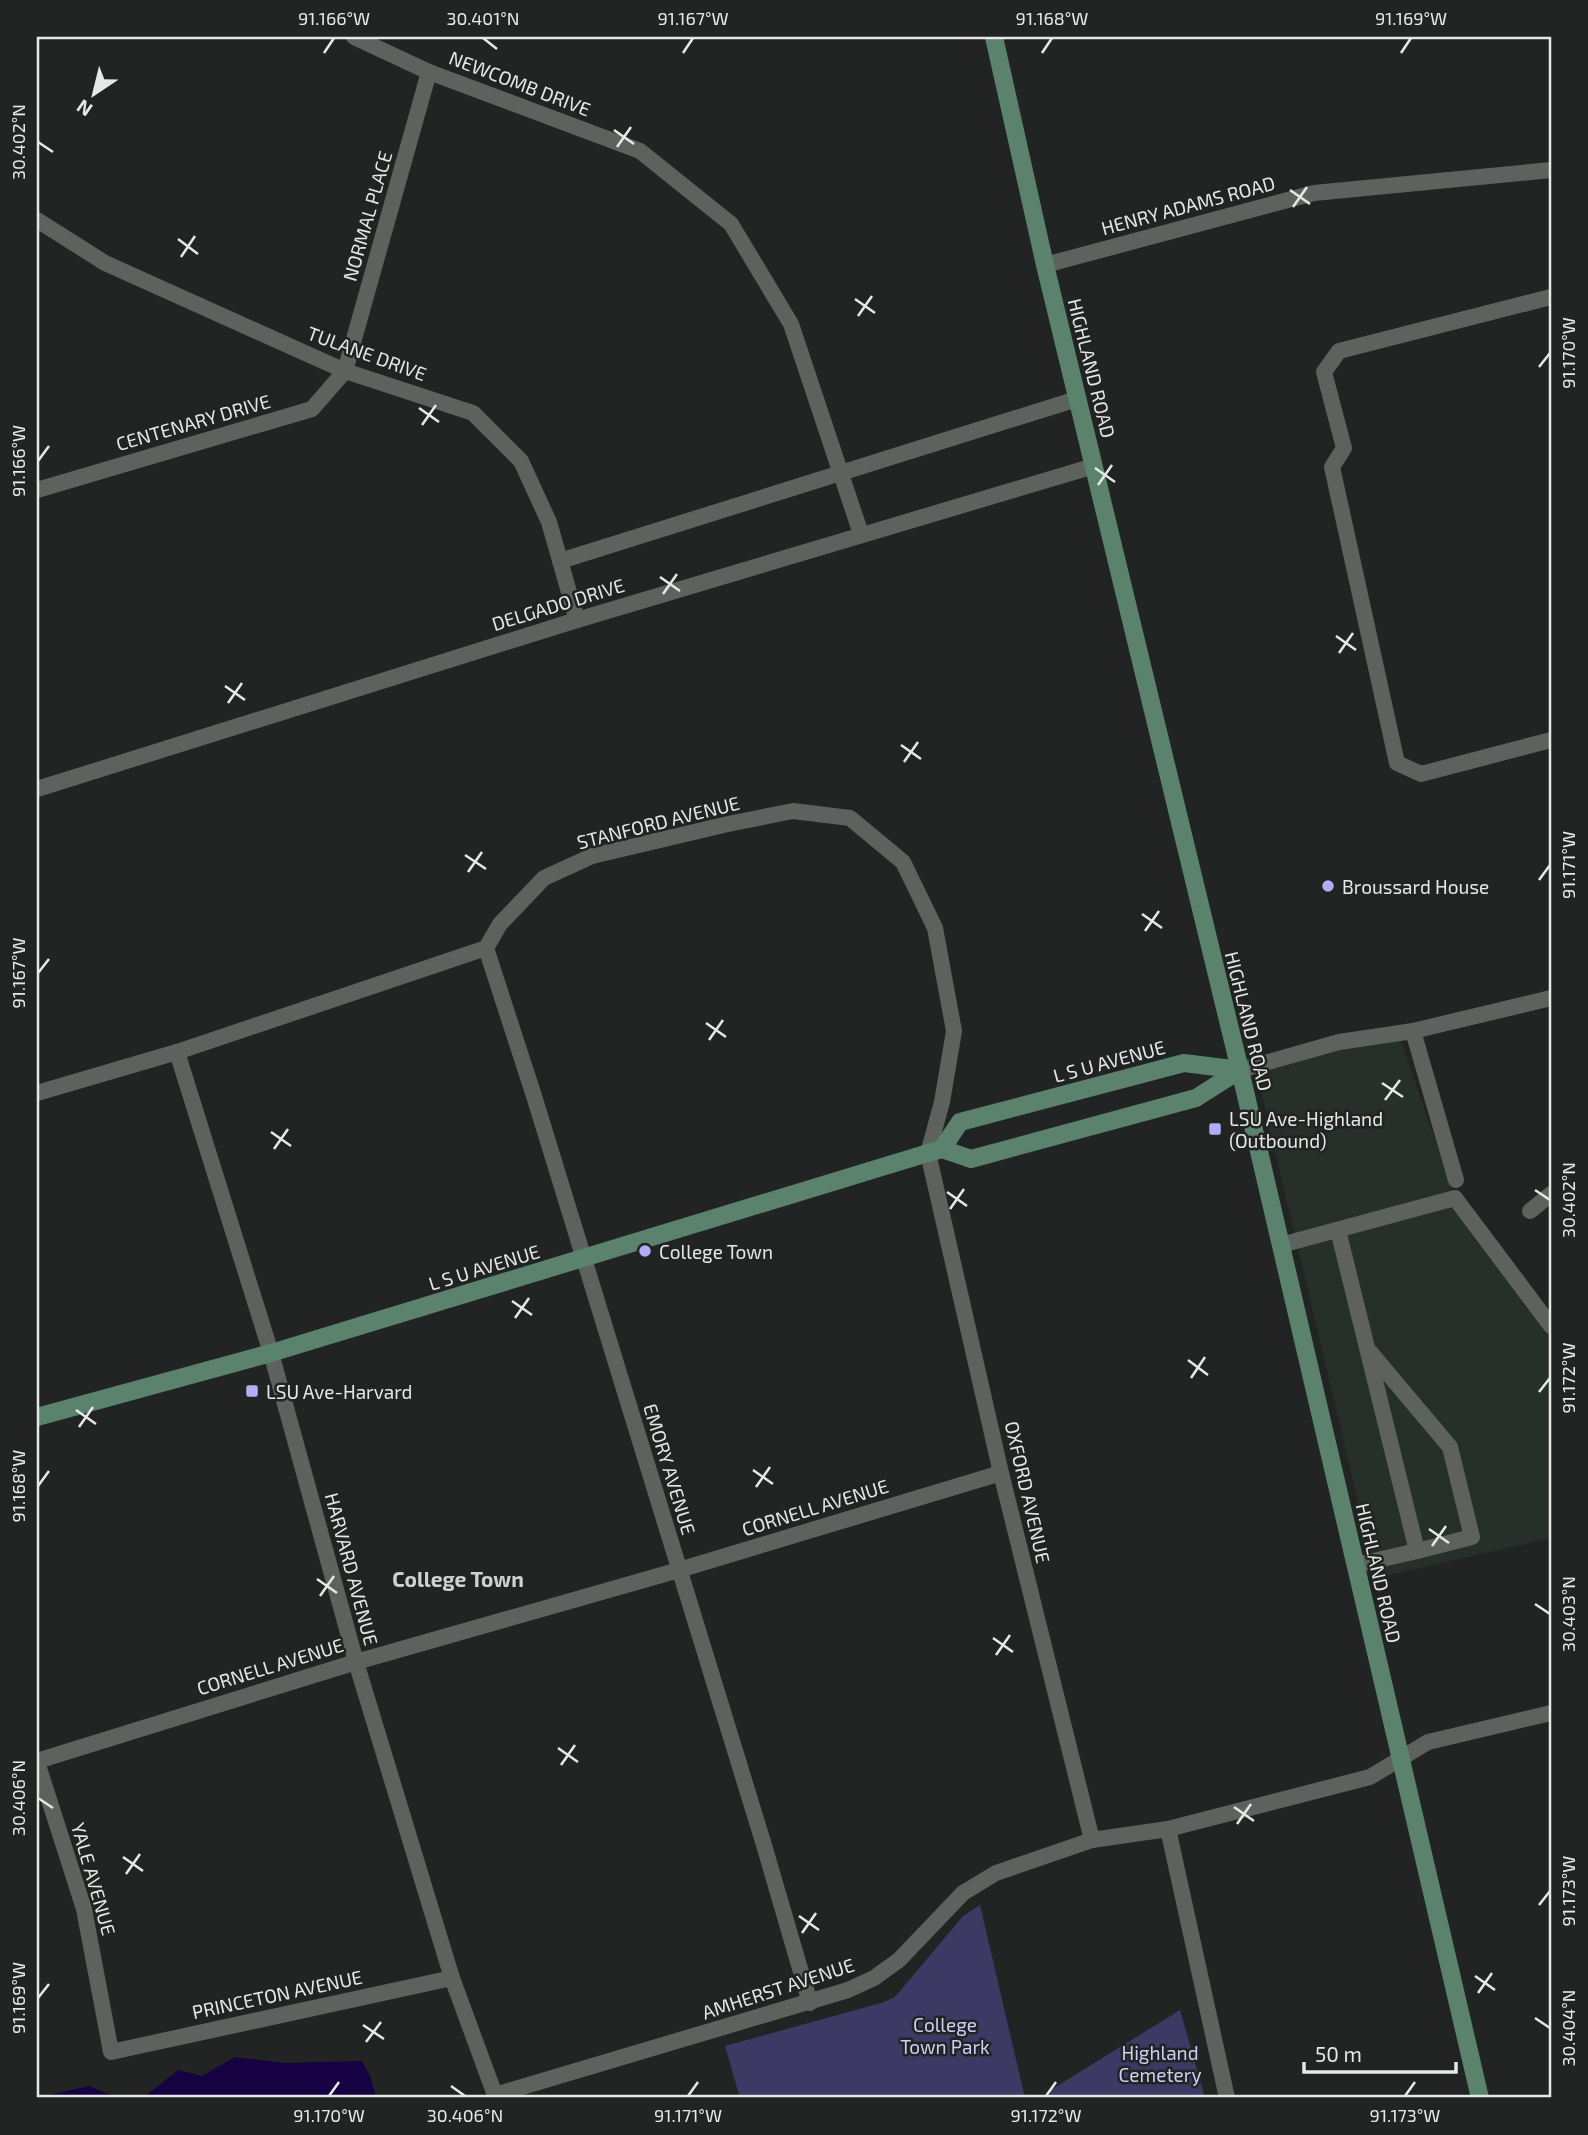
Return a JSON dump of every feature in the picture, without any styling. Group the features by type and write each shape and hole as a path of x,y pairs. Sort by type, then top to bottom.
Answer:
{"street":[{"name":"NEWCOMB DRIVE","path":"354,37 429,72 640,151 732,224 791,324 861,534"},
{"name":"HIGHLAND ROAD","path":"994,37 1045,265 1240,1070 1480,2098"},
{"name":"NORMAL PLACE","path":"345,372 429,72"},
{"name":"HENRY ADAMS ROAD","path":"1045,265 1314,193 1551,170"},
{"name":"TULANE DRIVE","path":"37,220 105,263 345,372 473,412 521,461 549,522 577,620"},
{"path":"1551,297 1339,351 1324,372 1344,449 1332,467 1397,763 1421,774 1551,740"},
{"name":"CENTENARY DRIVE","path":"37,490 312,410 345,372"},
{"name":"DELGADO DRIVE","path":"561,561 1077,399"},
{"name":"DELGADO DRIVE","path":"37,789 577,620 1094,466"},
{"name":"STANFORD AVENUE","path":"486,948 500,924 544,878 592,856 793,811 850,818 903,862 935,928 954,1031 935,1151"},
{"path":"37,1093 177,1052 486,948"},
{"name":"EMORY AVENUE","path":"486,948 534,1096 810,2003"},
{"path":"935,1151 971,1159 1196,1098 1240,1070 1339,1042 1413,1031 1551,998"},
{"path":"1413,1031 1456,1180"},
{"name":"HARVARD AVENUE","path":"177,1052 271,1353 356,1662 452,1978 495,2095"},
{"name":"L S U AVENUE","path":"37,1417 271,1353 935,1151 960,1122 973,1118 1184,1063 1240,1070"},
{"name":"OXFORD AVENUE","path":"935,1151 1001,1473 1092,1840"},
{"path":"1530,1212 1551,1194"},
{"path":"1281,1245 1455,1198 1551,1326"},
{"path":"1338,1230 1417,1551"},
{"path":"1356,1565 1472,1537 1450,1447 1367,1348"},
{"name":"CORNELL AVENUE","path":"37,1761 356,1662 679,1570 1001,1473"},
{"name":"AMHERST AVENUE","path":"495,2095 810,2003 874,1978 922,1938 963,1893 996,1873 1092,1840 1168,1829 1370,1777 1428,1742 1551,1713"},
{"name":"YALE AVENUE","path":"37,1761 85,1909 111,2052"},
{"path":"1168,1829 1227,2098"},
{"name":"PRINCETON AVENUE","path":"111,2052 452,1978"}],"shaded area":[{"path":"1400,1038 1455,1198 1551,1328 1551,1538 1376,1578 1255,1066"},
{"path":"235,2057 284,2063 362,2061 371,2078 376,2098 143,2098 178,2070 202,2076"},
{"path":"89,2086 118,2098 37,2098"}],"green space":[{"name":"College Town Park","path":"980,1905 1025,2098 740,2098 725,2046 895,1997 963,1916"},
{"name":"Highland Cemetery","path":"1180,2010 1205,2098 1053,2098 1049,2091"}],"place":[{"name":"Broussard House","path":"1328,886"},
{"name":"LSU Ave-Highland (Outbound)","path":"1215,1129"},
{"name":"College Town","path":"645,1251"},
{"name":"LSU Ave-Harvard","path":"252,1391"}],"district":[{"name":"College Town","path":"458,1578"}]}
